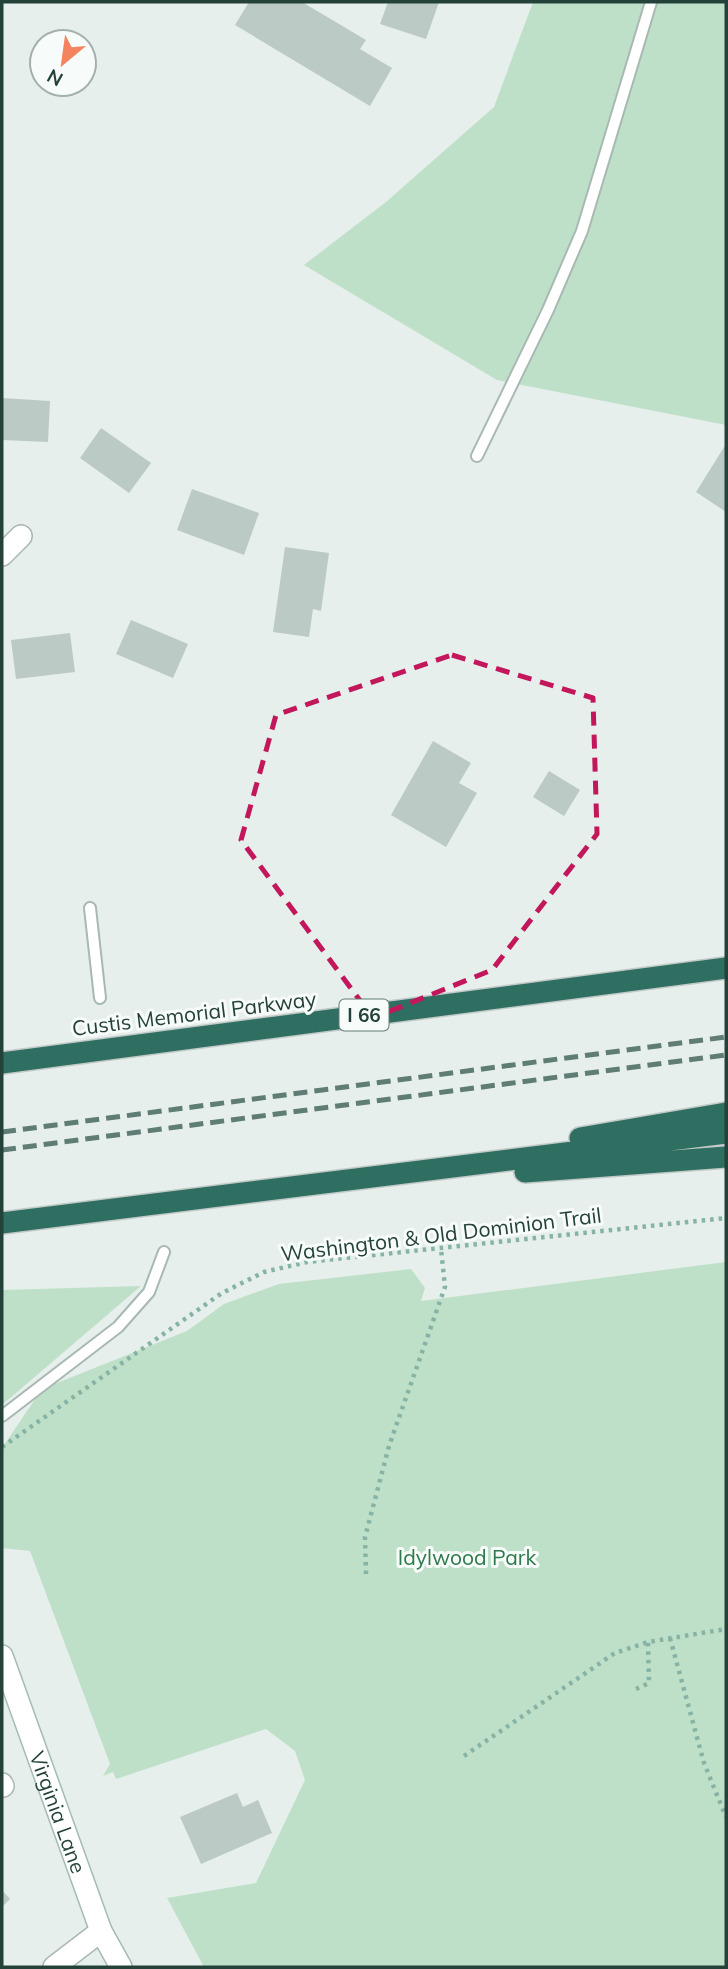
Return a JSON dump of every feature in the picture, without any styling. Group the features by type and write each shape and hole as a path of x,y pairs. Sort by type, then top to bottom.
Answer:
{"highway":[{"name":"Custis Memorial Parkway","path":"2,1063 726,968"},
{"path":"285,1188 726,1113"},
{"path":"2,1223 726,1133"},
{"path":"285,1188 726,1157"}],"street":[{"path":"2,555 21,536"},
{"name":"Virginia Lane","path":"2,1656 101,1931 121,1967"},
{"path":"54,1967 101,1931"}],"lane":[{"path":"477,456 548,310 582,231 651,2"},
{"path":"90,908 100,998"},
{"path":"2,1416 118,1326 149,1292 164,1252"}],"path":[{"name":"Washington & Old Dominion Trail","path":"2,1447 222,1293 264,1272 307,1262 726,1217"},
{"path":"366,1574 365,1537 389,1446 445,1287 441,1249"},
{"path":"464,1756 615,1653 648,1642 726,1629"},
{"path":"670,1638 704,1763 726,1817"},
{"path":"636,1689 649,1683 648,1642"}],"highlighted area":[{"path":"452,655 593,698 597,834 492,970 373,1018 241,840 276,715"}],"green space":[{"path":"533,2 726,2 726,425 497,380 304,265 386,202 494,107"},
{"name":"Idylwood Park","path":"726,1262 726,1967 204,1967 167,1898 256,1883 305,1780 295,1751 266,1729 116,1779 113,1772 103,1776 110,1764 30,1551 2,1548 2,1448 42,1389 187,1331 224,1304 279,1284 411,1269 425,1288 421,1301"},
{"path":"141,1286 2,1405 2,1290"}],"building":[{"path":"249,2 302,2 366,40 360,49 392,68 370,106 235,25"},
{"path":"388,2 439,2 426,39 380,24"},
{"path":"2,398 50,401 48,442 2,440"},
{"path":"101,428 151,463 129,493 80,458"},
{"path":"726,444 726,512 696,492"},
{"path":"192,489 259,513 244,555 177,530"},
{"path":"285,547 329,553 321,611 313,609 309,637 273,632"},
{"path":"131,620 188,644 173,678 116,654"},
{"path":"70,633 75,672 16,679 11,640"},
{"path":"433,741 471,763 459,783 477,793 446,847 391,815"},
{"path":"549,771 580,790 564,816 533,797"},
{"path":"237,1793 243,1807 258,1800 272,1833 201,1864 180,1817"},
{"path":"2,1890 10,1899 2,1907"}],"railway":[{"path":"2,1132 726,1037"},
{"path":"2,1150 726,1055"}]}
